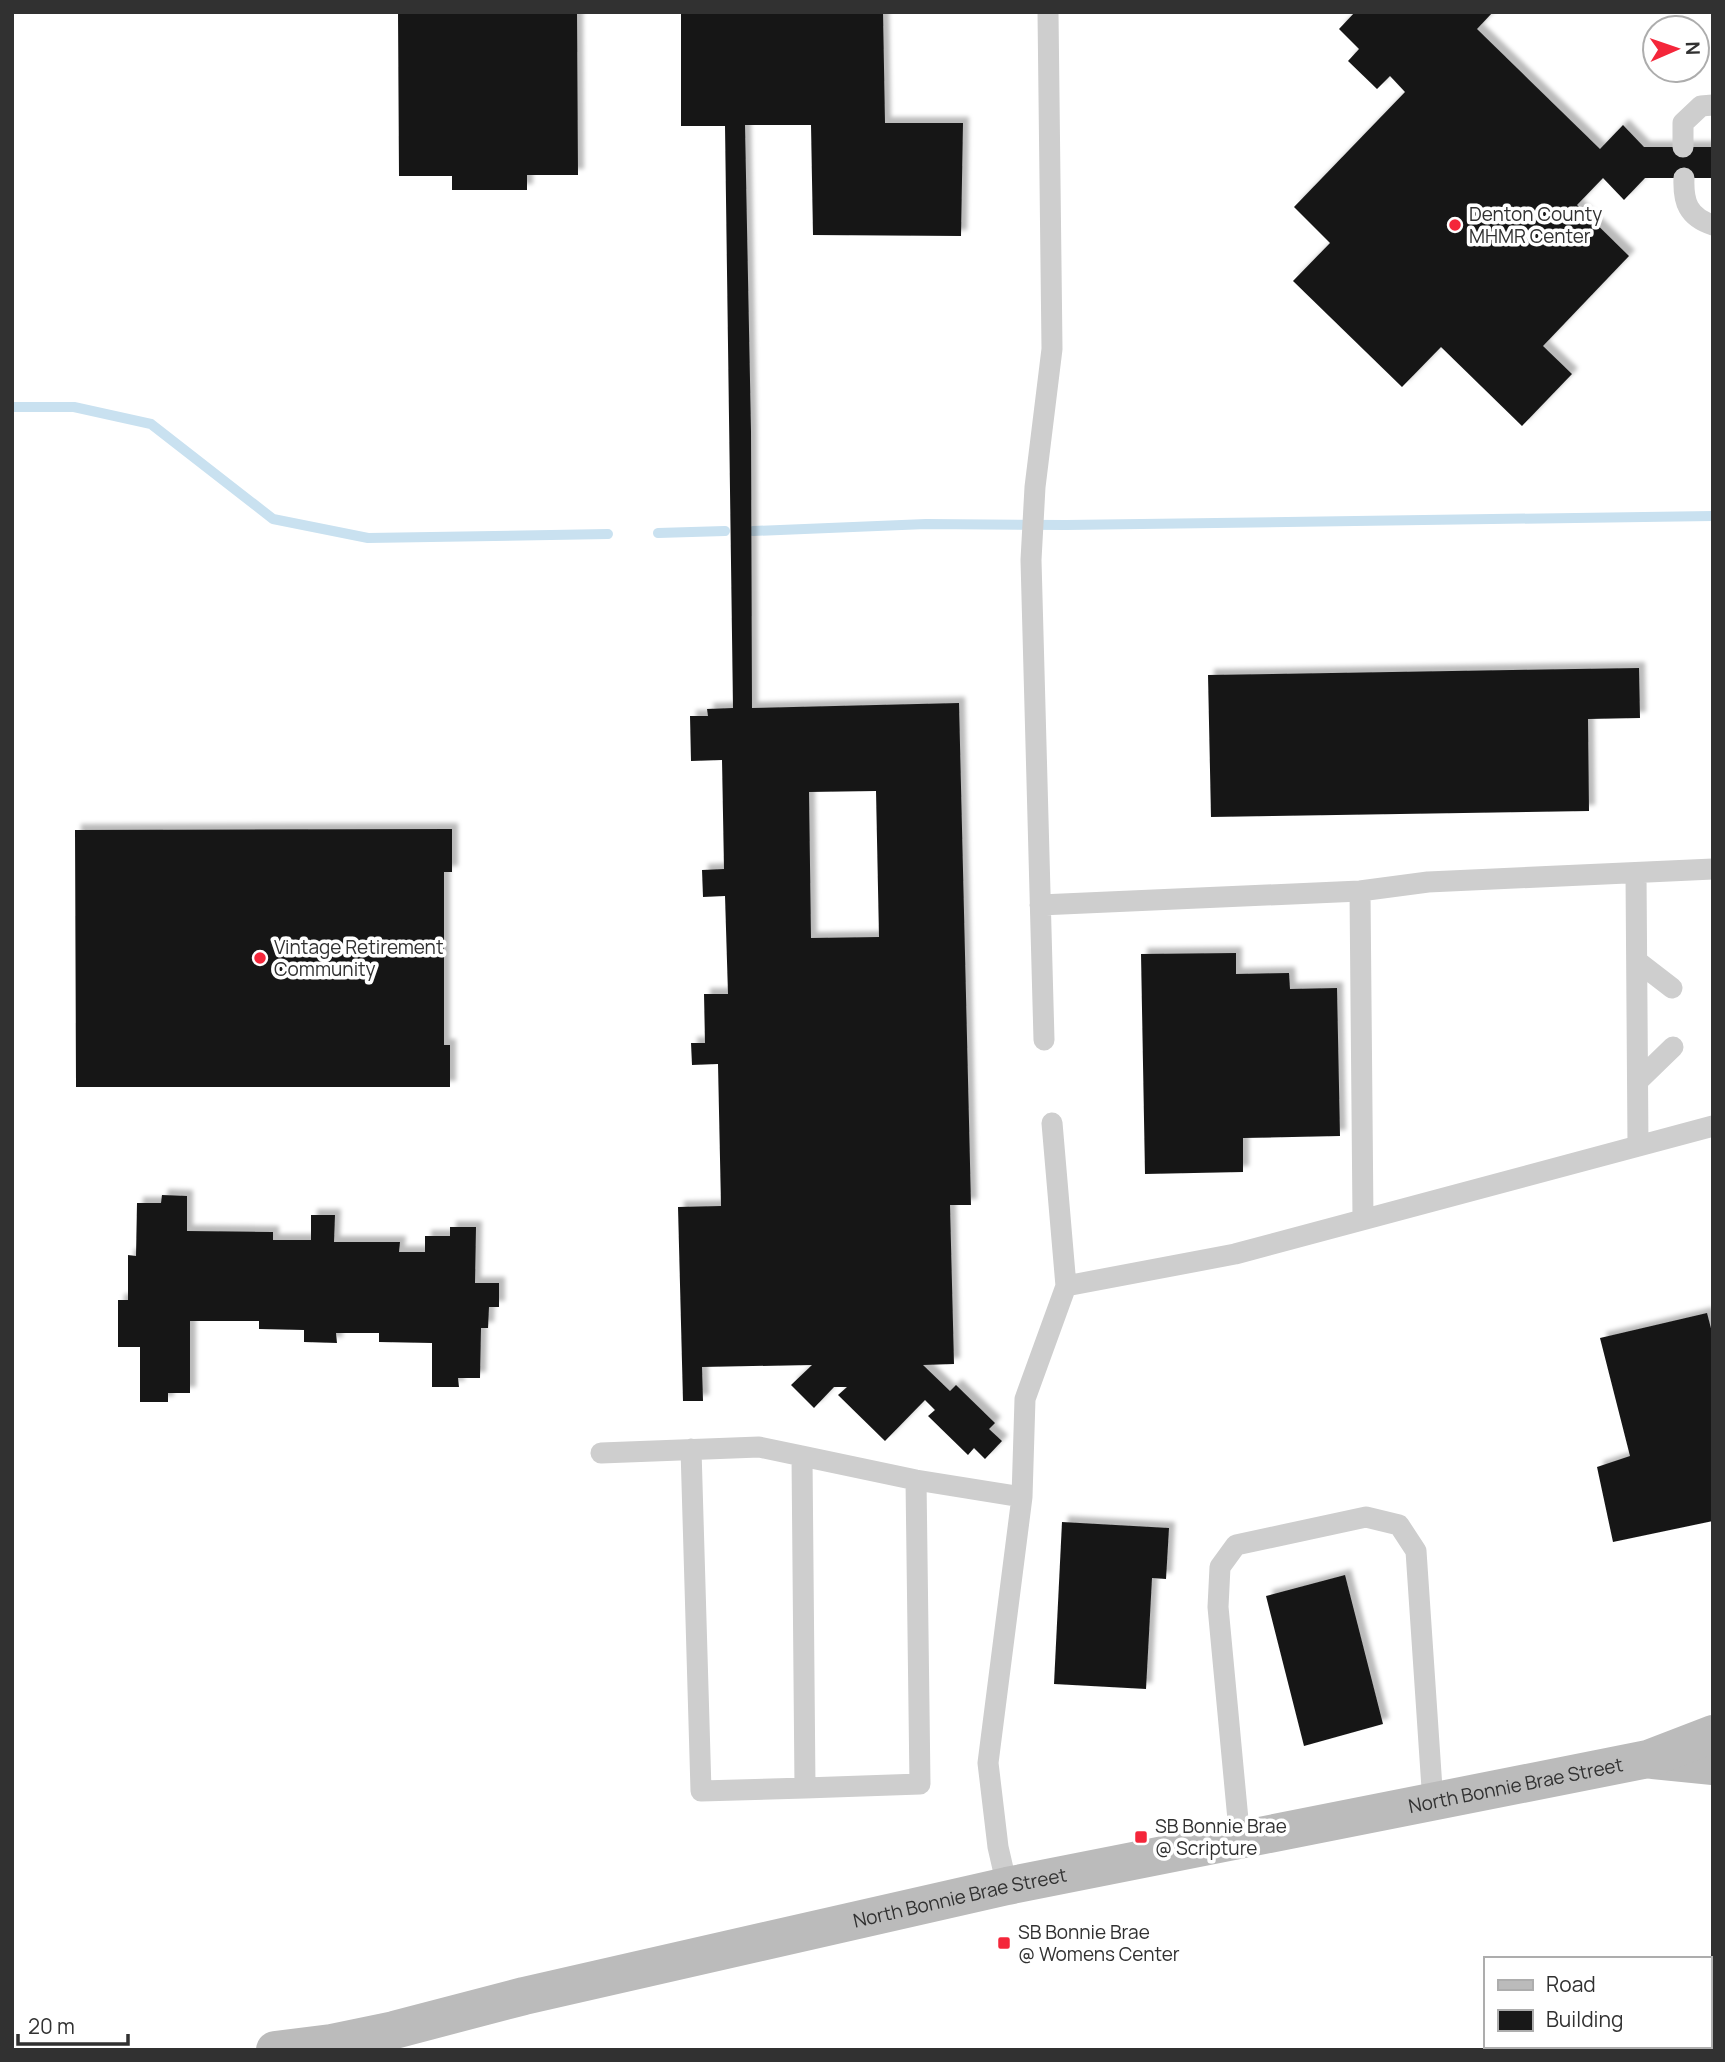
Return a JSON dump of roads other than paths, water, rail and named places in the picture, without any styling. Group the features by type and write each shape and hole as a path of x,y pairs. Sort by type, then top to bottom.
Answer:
{"main road":[{"name":"North Bonnie Brae Street","path":"275,2050 331,2043 394,2030 524,1996 1007,1886 1647,1759 1713,1734"},
{"name":"North Bonnie Brae Street","path":"1647,1759 1713,1766"}],"lane":[{"path":"1044,1040 1031,560 1035,487 1052,348 1048,12"},
{"path":"1683,147 1683,123 1701,106 1713,105"},
{"path":"1684,178 1683,198 1699,220 1713,225"},
{"path":"1041,905 1360,891 1427,882 1713,869"},
{"path":"1636,873 1638,1146"},
{"path":"1360,891 1363,1219"},
{"path":"1637,961 1672,988"},
{"path":"1639,1080 1673,1047"},
{"path":"1007,1886 988,1763 1022,1497 1026,1399 1066,1286 1052,1123"},
{"path":"1066,1286 1235,1254 1713,1126"},
{"path":"601,1453 759,1447 916,1480 1022,1497"},
{"path":"691,1449 701,1791 920,1784 916,1480"},
{"path":"802,1455 805,1788"},
{"path":"1240,1841 1218,1607 1220,1567 1236,1545 1366,1517 1399,1525 1416,1551 1433,1803"}],"waterway":[{"path":"12,407 74,407 151,424 273,519 368,538 608,534"},
{"path":"753,531 926,524 1066,525 1713,516"},
{"path":"658,533 725,531"}],"place":[{"name":"Denton County MHMR Center","path":"1455,225"},
{"name":"Vintage Retirement Community","path":"260,958"},
{"name":"SB Bonnie Brae @ Scripture","path":"1141,1837"},
{"name":"SB Bonnie Brae @ Womens Center","path":"1004,1943"}]}
